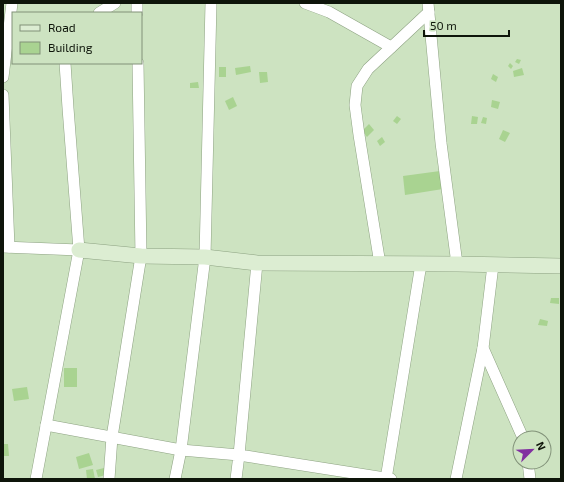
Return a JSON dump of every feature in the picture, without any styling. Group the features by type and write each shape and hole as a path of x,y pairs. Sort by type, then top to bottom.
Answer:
{"street":[{"path":"3,77 12,3"},
{"path":"101,12 115,3"},
{"path":"176,479 205,258 212,3"},
{"path":"305,3 330,8 391,47"},
{"path":"380,264 355,105 357,86 368,69 391,47 428,7"},
{"path":"428,7 441,143 457,264"},
{"path":"36,479 79,250 65,64"},
{"path":"109,479 112,437 141,256 138,64"},
{"path":"3,95 6,247 79,250 141,256 205,258 257,263 561,266"},
{"path":"236,479 257,263"},
{"path":"46,425 181,450 239,455 388,479 421,264"},
{"path":"456,479 483,348 493,265"},
{"path":"483,348 519,430"}],"building":[{"path":"517,59 521,60 519,64 515,62"},
{"path":"510,63 513,66 511,69 508,66"},
{"path":"250,66 251,72 236,75 235,68"},
{"path":"219,67 226,67 226,77 219,77"},
{"path":"522,68 524,75 514,77 513,71"},
{"path":"259,72 267,72 268,82 260,83"},
{"path":"493,74 498,77 496,82 491,79"},
{"path":"198,82 199,88 190,88 190,83"},
{"path":"233,97 237,106 229,110 225,101"},
{"path":"492,100 500,102 498,109 491,107"},
{"path":"397,116 401,119 397,124 393,121"},
{"path":"472,116 478,117 477,124 471,124"},
{"path":"483,117 487,118 486,124 481,123"},
{"path":"369,124 374,130 367,137 362,131"},
{"path":"503,130 510,133 505,142 499,139"},
{"path":"382,137 385,142 380,146 377,141"},
{"path":"440,171 443,189 405,195 403,176"},
{"path":"551,298 559,298 559,304 550,303"},
{"path":"540,319 548,321 547,326 538,325"},
{"path":"64,368 77,368 77,387 64,387"},
{"path":"27,387 29,399 14,401 12,389"},
{"path":"3,444 8,444 9,456 3,456"},
{"path":"89,453 93,465 79,469 76,457"},
{"path":"104,468 106,475 98,477 96,470"},
{"path":"93,469 95,479 87,479 86,470"}]}
